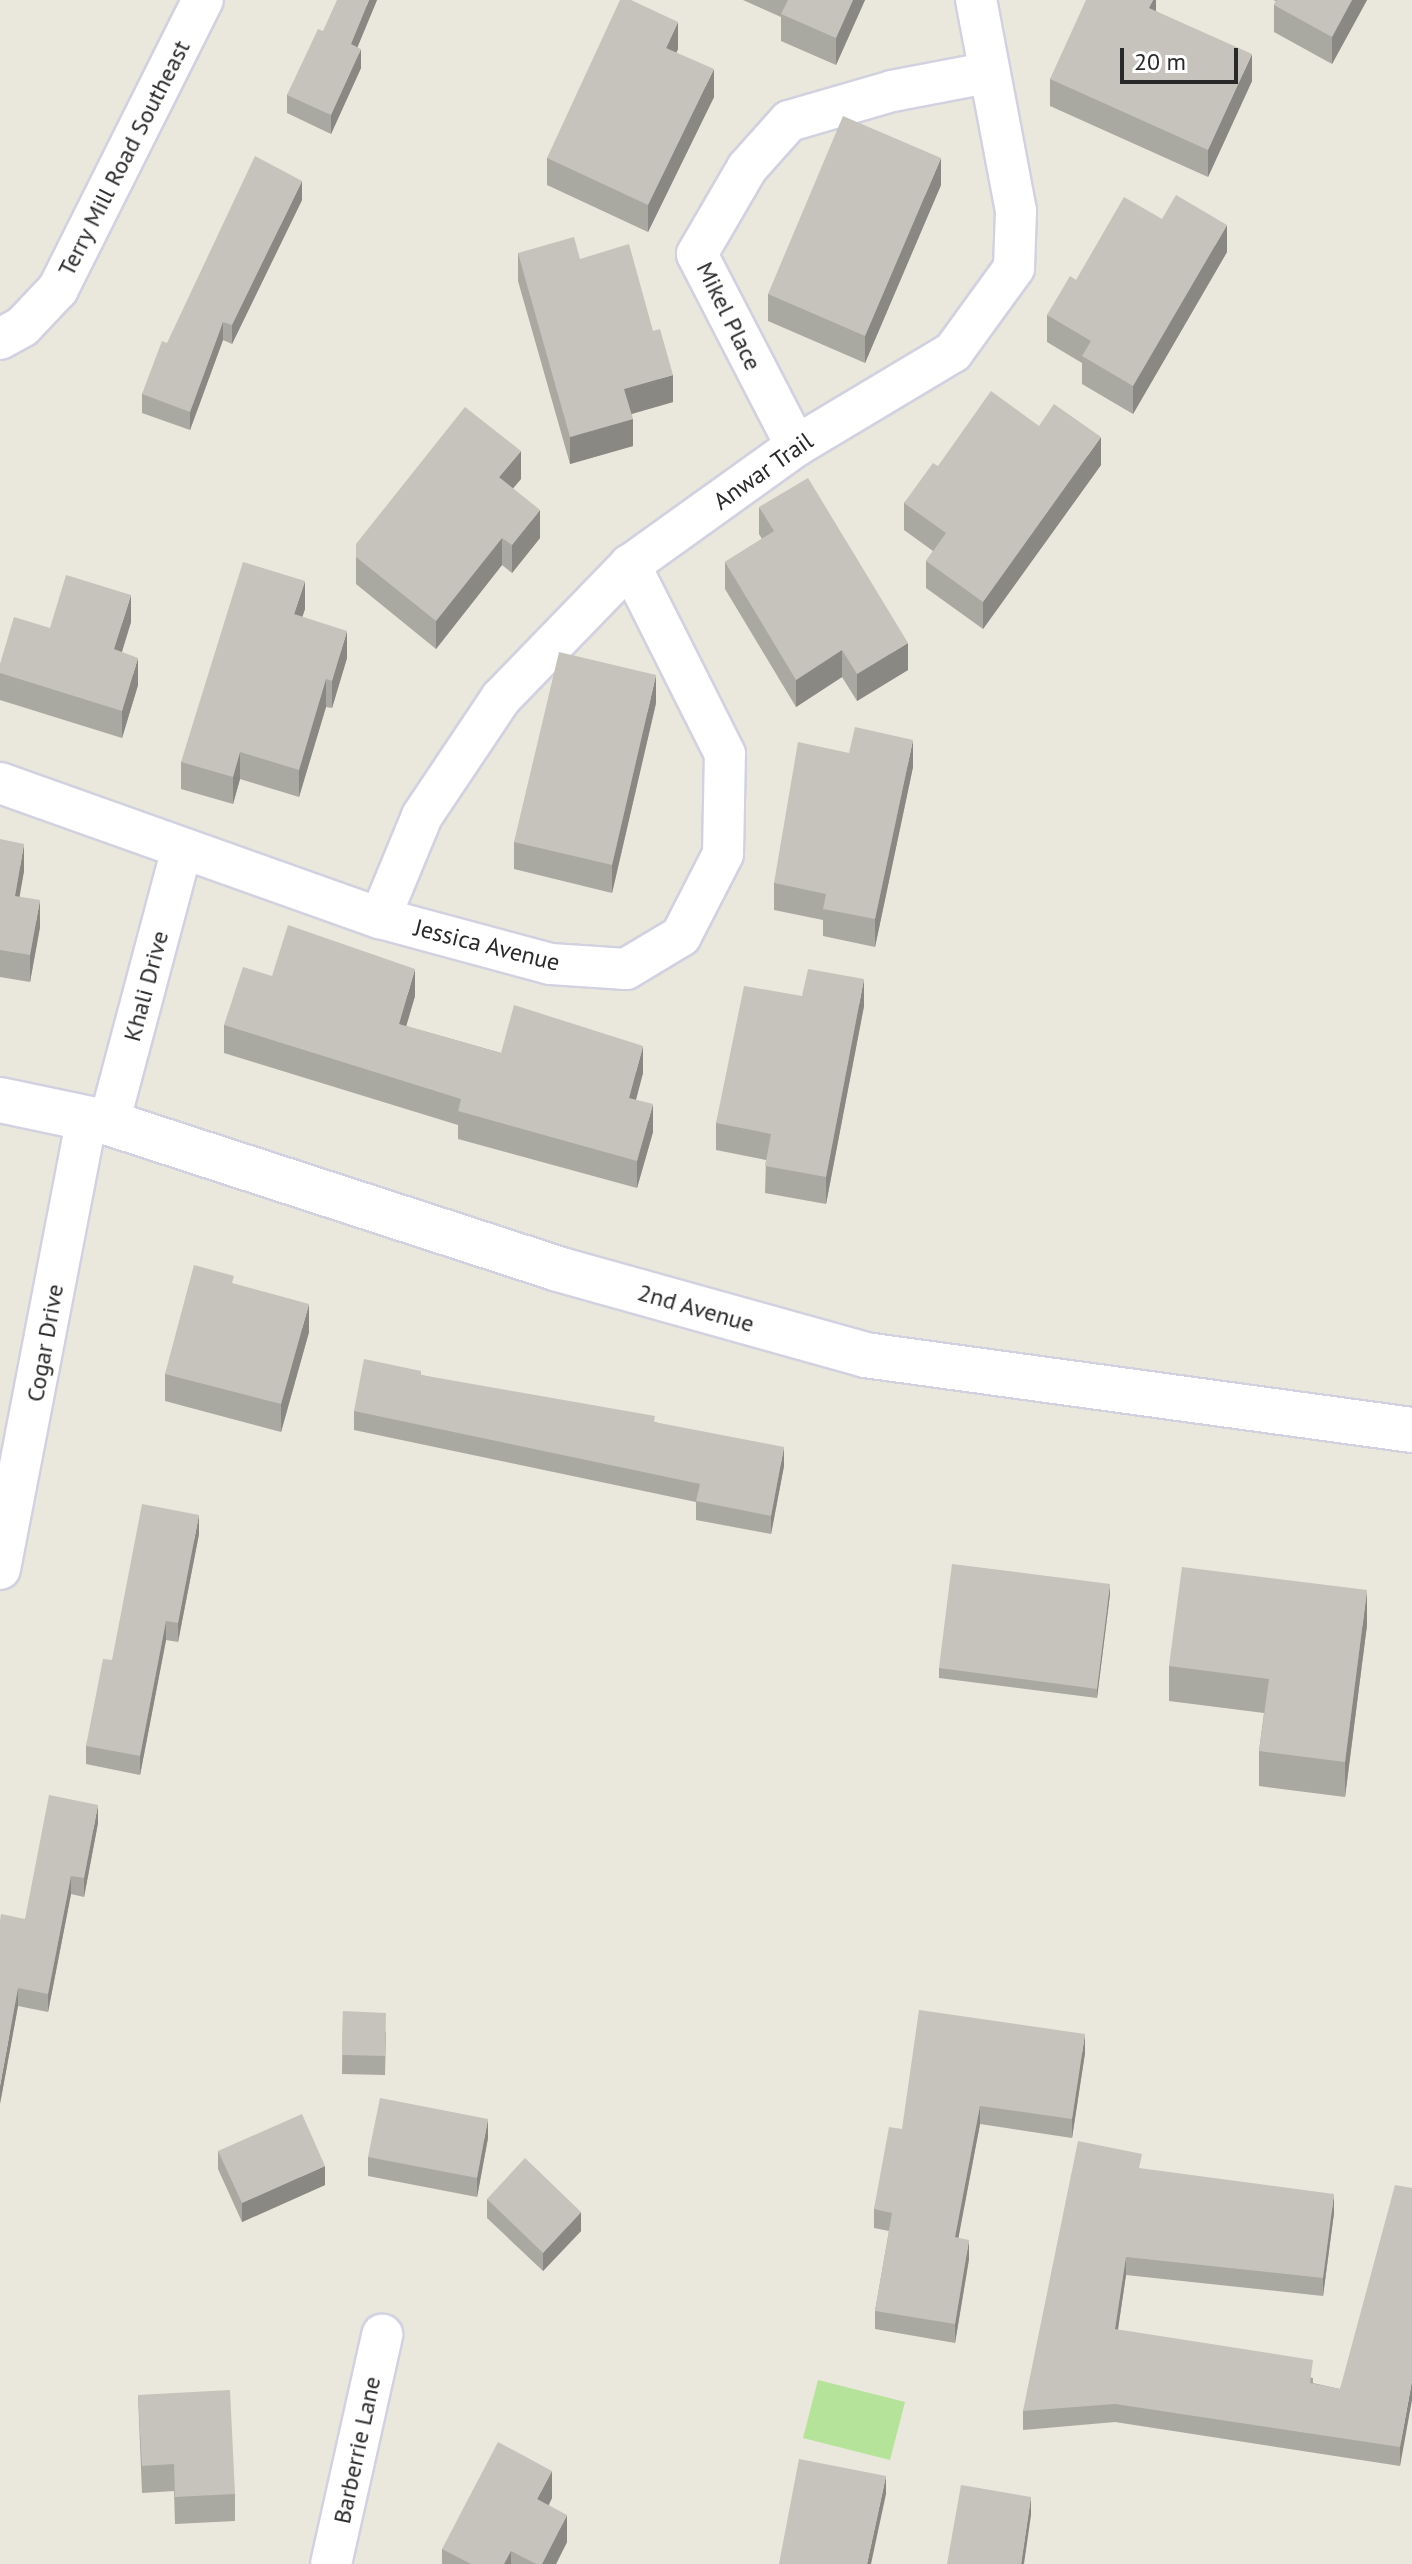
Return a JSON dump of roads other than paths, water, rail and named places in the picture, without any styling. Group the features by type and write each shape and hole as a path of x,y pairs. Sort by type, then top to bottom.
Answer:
{"street":[{"name":"Terry Mill Road Southeast","path":"0,339 23,326 58,289 203,0"},
{"name":"Anwar Trail","path":"380,918 422,816 501,698 630,565 796,446 953,352 1014,268 1016,211 986,73 976,0"},
{"name":"Mikel Place","path":"796,446 697,254 747,168 789,121 892,91 986,73"},
{"name":"Jessica Avenue","path":"0,783 380,918 551,964 626,969 681,936 723,854 725,754 630,565"},
{"name":"Khali Drive","path":"98,1120 182,849"},
{"name":"2nd Avenue","path":"0,1100 98,1120 558,1269 865,1355 1412,1430"},
{"name":"Cogar Drive","path":"0,1569 98,1120"},
{"name":"Barberrie Lane","path":"331,2564 382,2335"}]}
